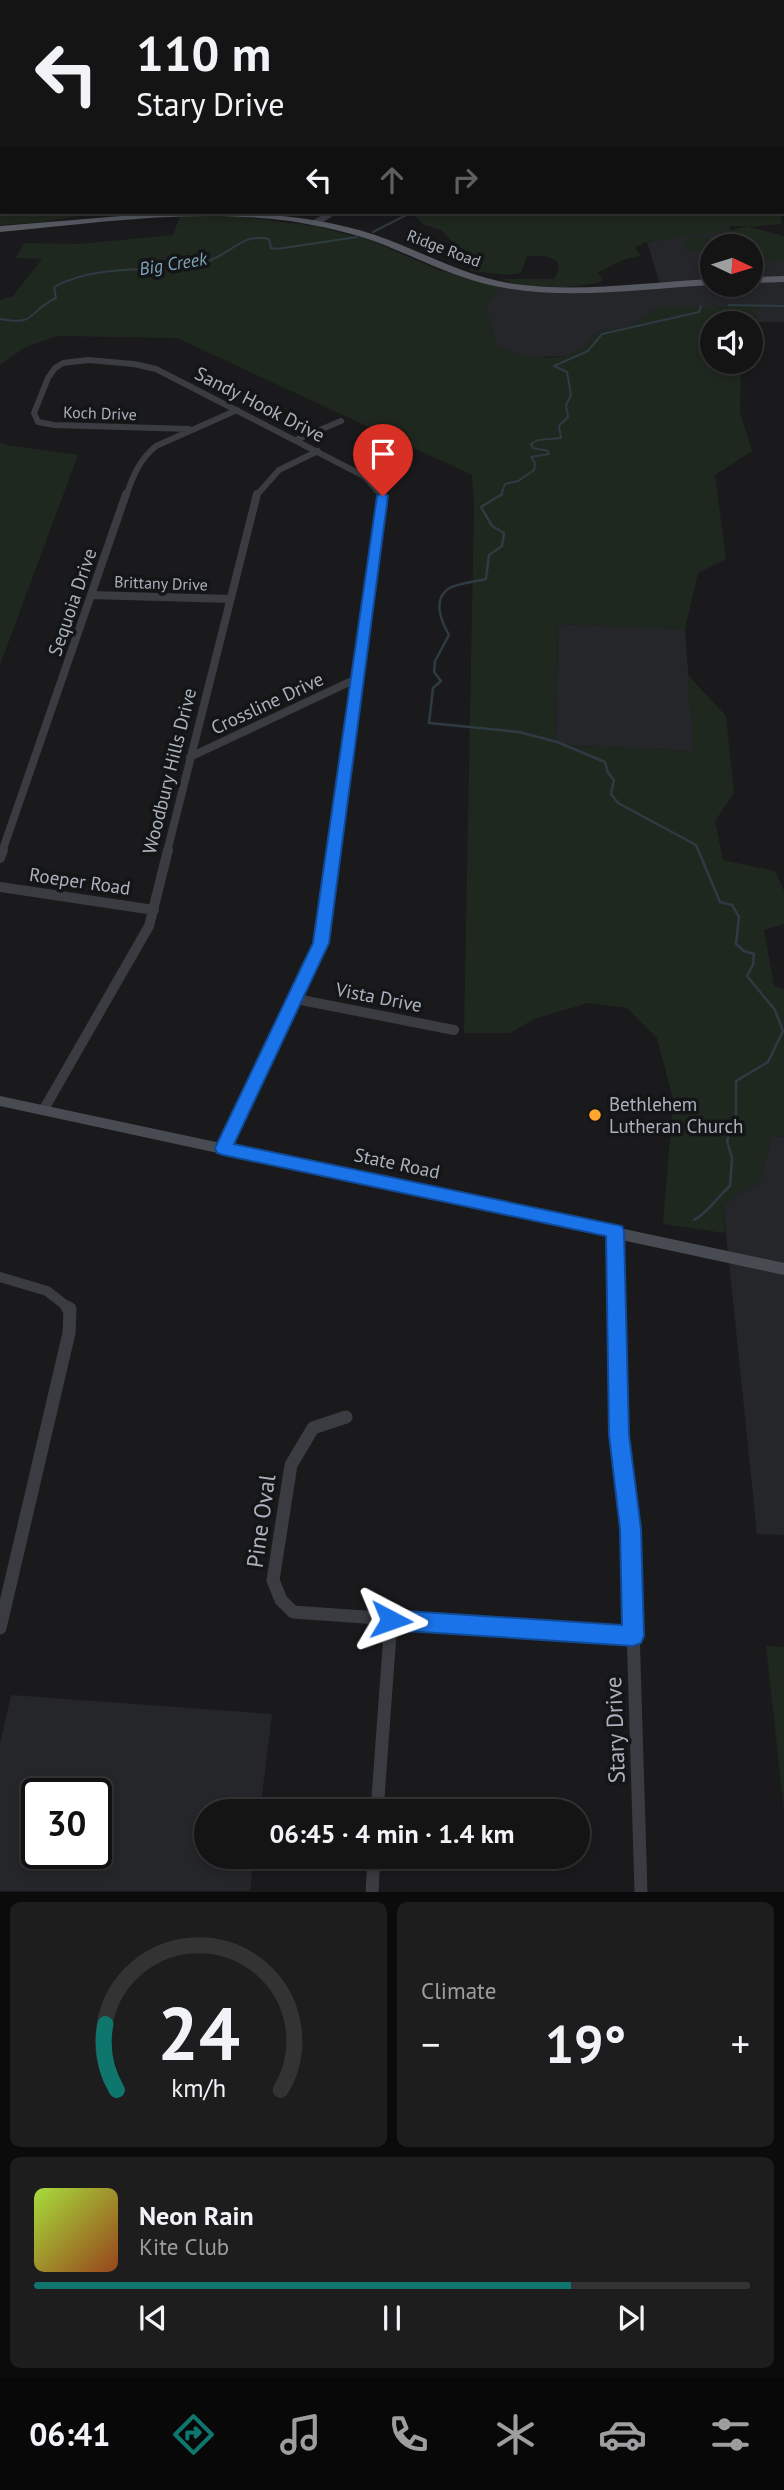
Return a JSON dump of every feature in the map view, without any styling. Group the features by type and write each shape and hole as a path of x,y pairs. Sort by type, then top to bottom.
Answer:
{"main road":[{"name":"Ridge Road","path":"0,229 192,214"},
{"name":"Ridge Road","path":"243,214 316,222 375,239 454,272 523,288 572,289 700,283"},
{"path":"763,280 784,279"},
{"name":"State Road","path":"0,1101 784,1269"}],"street":[{"path":"316,222 331,214"},
{"name":"Sandy Hook Drive","path":"63,363 90,361 142,365 156,369 372,482 384,501 321,943 223,1148"},
{"name":"Koch Drive","path":"63,363 52,371 34,413 38,422 54,425 189,429"},
{"name":"Sequoia Drive","path":"0,858 139,463 156,446 189,429 237,410"},
{"path":"296,440 341,421"},
{"name":"Woodbury Hills Drive","path":"44,1109 149,926 257,494 263,484 279,470 318,452"},
{"name":"Brittany Drive","path":"91,594 230,599"},
{"name":"Crossline Drive","path":"190,757 358,678"},
{"name":"Roeper Road","path":"0,887 154,910"},
{"name":"Vista Drive","path":"296,999 454,1030"},
{"name":"Stary Drive","path":"615,1231 619,1435 630,1529 641,1892"},
{"path":"0,1277 37,1286 59,1297 71,1309 69,1333 0,1628"},
{"name":"Pine Oval","path":"346,1417 313,1428 291,1465 273,1580 281,1600 293,1612 391,1620"},
{"path":"378,1799 391,1620 633,1636"},
{"path":"372,1892 373,1869"}],"shaded area":[{"path":"0,214 76,214 74,217 43,222 0,225"},
{"path":"413,214 780,214 782,224 749,227 784,236 784,261 763,260 763,234 731,234 732,230 748,226 730,226 730,231 646,242 635,247 641,256 625,259 597,273 602,277 601,282 577,286 537,287 501,279 554,279 559,268 557,261 546,256 527,256 521,273 509,275 471,271 472,253 457,246 441,230 424,225"},
{"path":"180,216 236,216 315,226 370,240 436,269 500,286 485,305 497,347 538,357 563,356 586,344 596,333 633,326 658,307 759,307 758,311 700,311 700,374 741,374 740,412 752,451 715,475 726,559 698,573 685,629 558,624 556,745 693,751 688,675 726,716 734,793 715,821 723,860 775,871 784,891 784,924 764,930 774,986 784,989 784,1137 772,1136 759,1183 723,1204 725,1233 663,1224 673,1099 657,1038 627,1008 588,1003 534,1019 510,1033 464,1033 474,505 472,475 177,338 57,336 24,348 0,365 0,300 13,296 42,259 16,258 24,243 79,244 173,235"},
{"path":"757,230 761,234 700,234 700,298 763,298 763,236 784,259 784,322 763,322 763,311 757,311 758,308 658,307 633,326 596,333 584,348 572,355 530,358 497,347 485,305 500,286 538,290 660,284 647,242 713,231"},
{"path":"700,237 700,251 684,250 682,244"},
{"path":"0,442 78,455 0,665"},
{"path":"558,624 685,629 694,751 556,745"},
{"path":"772,1136 784,1137 784,1535 757,1534 723,1204 759,1183"},
{"path":"766,1646 784,1647 784,1810"},
{"path":"11,1695 272,1714 261,1799 194,1799 194,1869 253,1869 250,1891 0,1891 0,1744"}],"waterway":[{"name":"Big Creek","path":"373,232 408,214"},
{"name":"Big Creek","path":"0,319 26,319 56,298 54,287 90,274 205,262 251,239 269,239 271,248 277,249 357,237"},
{"path":"729,305 784,306"},
{"path":"502,494 505,484 518,481 534,470 535,463 531,457 549,454 548,451 533,448 531,444 538,440 561,438 559,426 568,417 566,405 571,395 567,372 554,366 588,351 602,334 699,312 701,306"},
{"path":"502,494 481,507 492,526 504,533 502,546 489,555 486,579 452,587 440,599 441,618 449,635 435,661 434,672 441,681 433,688 429,723 519,732 557,742 605,762 608,773 614,780 611,794 618,803 696,845 720,902 732,905 739,917 736,944 744,951 754,954 753,965 747,976 775,1010 783,1031 768,1062 736,1081 736,1115 727,1141 732,1158 730,1186 694,1220"}],"place":[{"name":"Bethlehem Lutheran Church","path":"595,1115"}],"route":[{"path":"383,496 320,949 223,1148 615,1231 619,1435 630,1529 633,1636 391,1620"}]}
